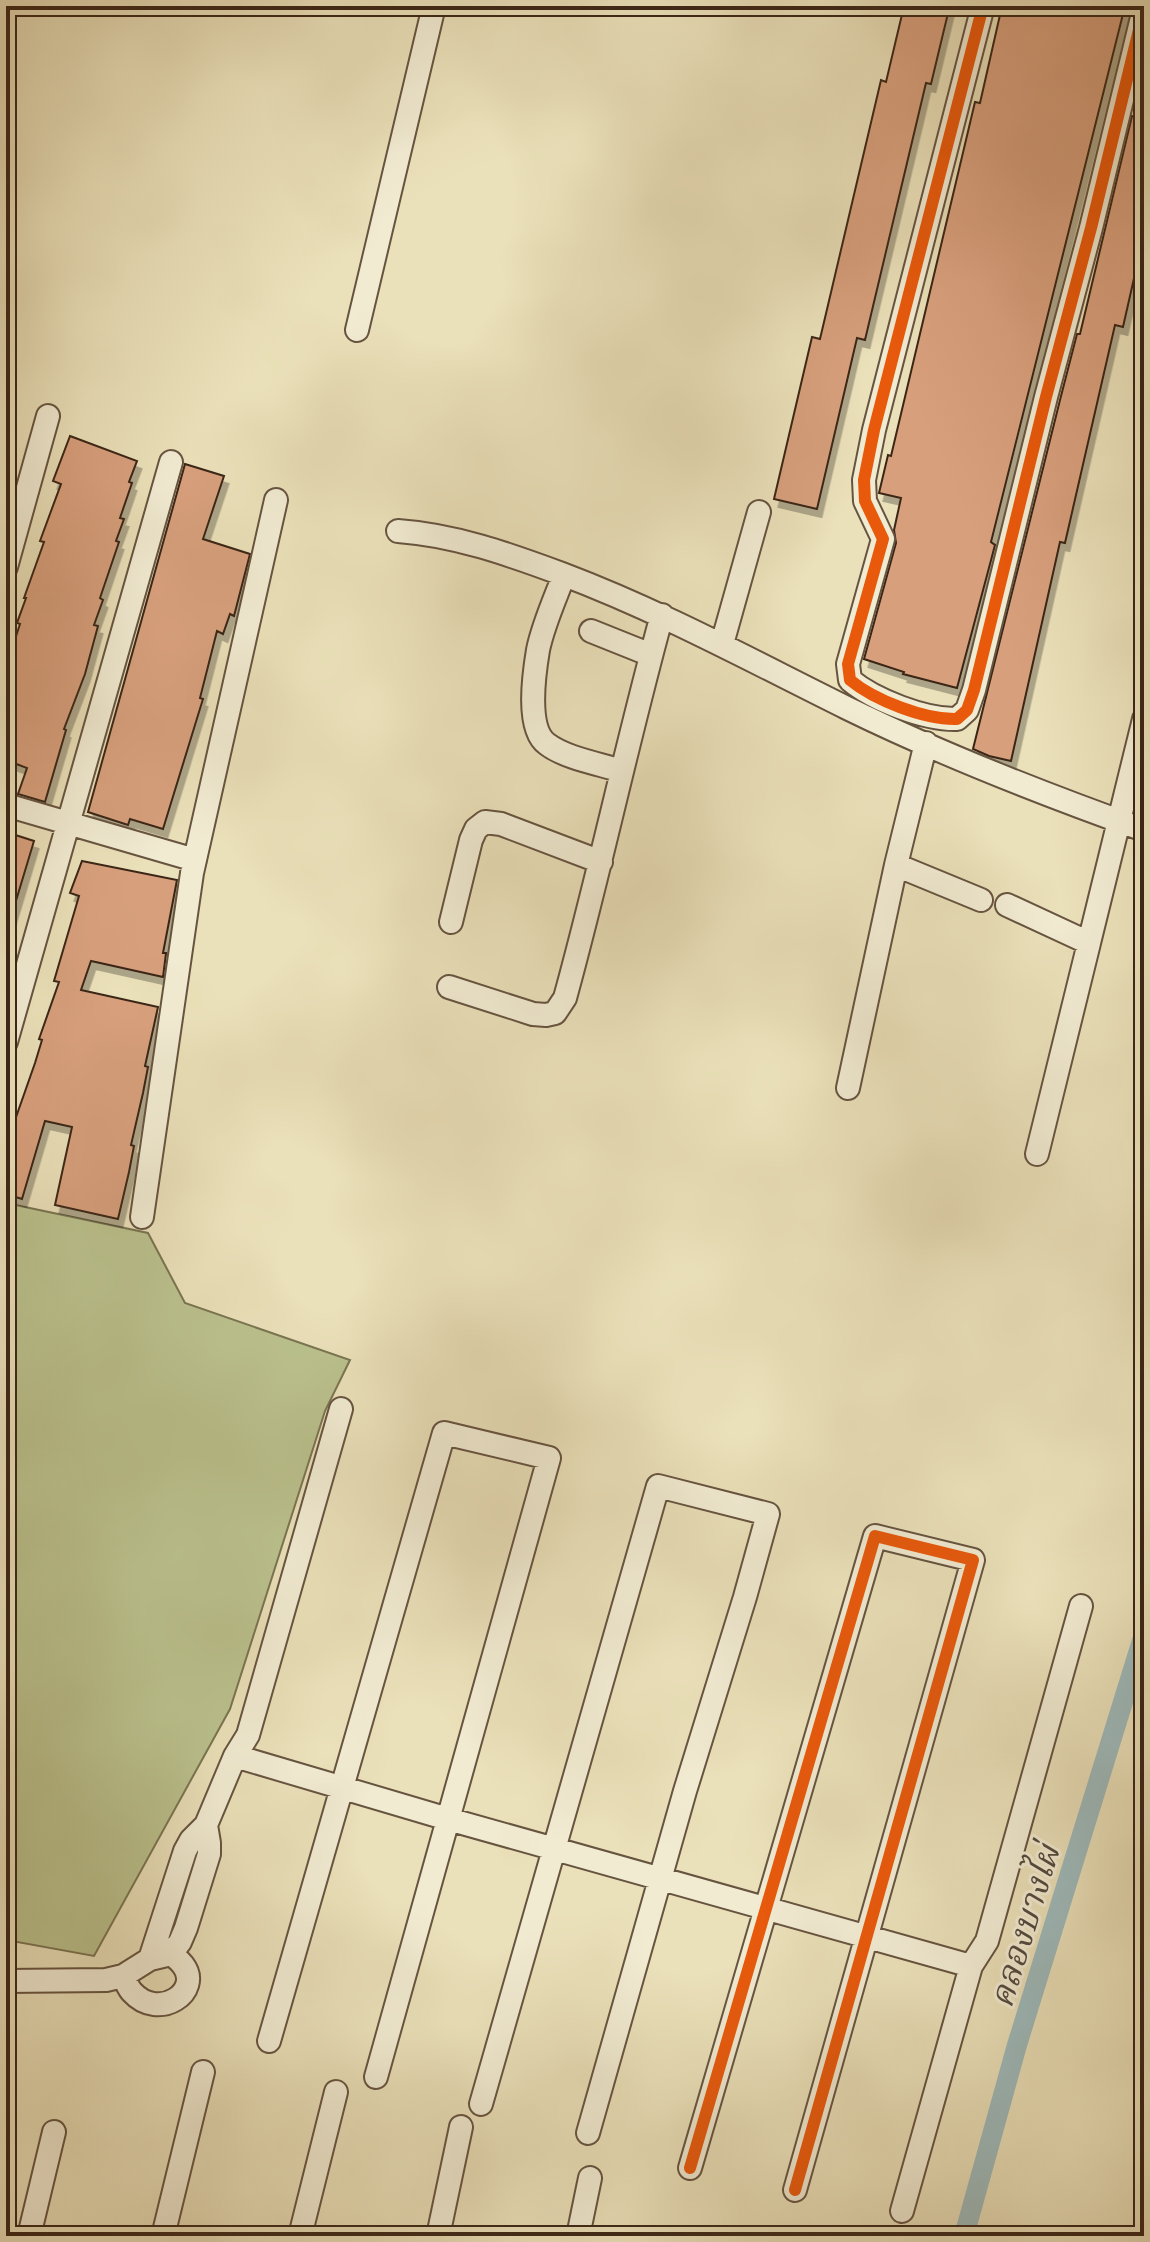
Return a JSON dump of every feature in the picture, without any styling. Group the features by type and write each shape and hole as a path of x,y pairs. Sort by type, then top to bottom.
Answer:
{"street":[{"path":"357,330 434,6"},
{"path":"983,6 871,443 864,480 865,501 883,539 848,664 850,680 862,689 945,719 957,719 967,710 974,690 1144,9"},
{"path":"6,567 48,416"},
{"path":"6,1042 171,462"},
{"path":"142,1217 194,866 276,500"},
{"path":"722,644 759,512"},
{"path":"398,531 484,546 620,596 858,713 996,774 1144,830"},
{"path":"564,575 539,648 534,686 537,733 544,743 555,750 622,771"},
{"path":"449,987 533,1014 555,1013 565,998 662,615"},
{"path":"591,631 651,655"},
{"path":"1037,1154 1144,719"},
{"path":"848,1088 926,743"},
{"path":"6,805 67,830"},
{"path":"6,819 67,830 194,866"},
{"path":"451,922 471,840 476,829 485,822 501,824 601,862"},
{"path":"896,865 981,900"},
{"path":"1007,905 1089,943"},
{"path":"6,1981 106,1980 123,1976 158,1951 185,1851 206,1825 235,1756 248,1735 341,1409"},
{"path":"269,2041 444,1433 549,1458 376,2077"},
{"path":"481,2104 658,1486 768,1514 588,2133"},
{"path":"690,2168 875,1536 973,1560 795,2190"},
{"path":"902,2211 971,1966 987,1941 1081,1606"},
{"path":"235,1756 555,1850 971,1966"},
{"path":"123,1976 131,1992 148,2003 159,2006 173,2002 183,1993 187,1975 185,1966 158,1951"},
{"path":"163,2236 203,2072"},
{"path":"300,2236 336,2092"},
{"path":"438,2236 461,2127"},
{"path":"29,2236 54,2132"},
{"path":"578,2236 590,2178"}],"green space":[{"path":"6,1203 148,1233 185,1303 350,1360 325,1411 230,1709 94,1956 6,1940"}],"building":[{"path":"904,6 949,9 931,84 926,83 865,340 857,338 817,509 774,499 812,337 820,339 881,80 886,82"},
{"path":"1002,6 1125,6 991,542 995,545 957,688 903,674 864,659 896,543 894,530 901,498 879,493 888,455 891,456 975,102 980,103"},
{"path":"1132,116 1144,119 1144,234 1123,327 1115,325 1065,543 1060,542 1011,761 973,749 1077,334 1080,334"},
{"path":"70,436 137,461 120,518 124,519 116,541 119,542 100,598 103,600 94,625 98,626 85,674 64,729 45,802 18,794 27,768 6,760 6,667 20,624 17,623 24,598 44,542 40,541 61,484 53,481"},
{"path":"185,464 224,476 203,539 250,554 234,616 230,614 223,634 217,631 200,698 203,699 163,829 130,819 128,825 88,812"},
{"path":"6,832 34,841 9,924 6,923"},
{"path":"82,861 177,880 163,953 166,953 163,977 91,961 81,990 158,1007 118,1219 55,1205 72,1127 45,1121 22,1199 6,1194 8,1140 59,982 54,981 79,896 70,893"}],"waterway":[{"name":"คลองบางไผ่","path":"964,2236 1017,2045 1144,1634"}],"cycle path":[{"path":"983,6 874,430 864,480 865,501 883,539 848,664 850,680 872,695 915,712 957,719 967,710 974,690 1144,9"},
{"path":"690,2168 875,1536 973,1560 795,2190"}]}
